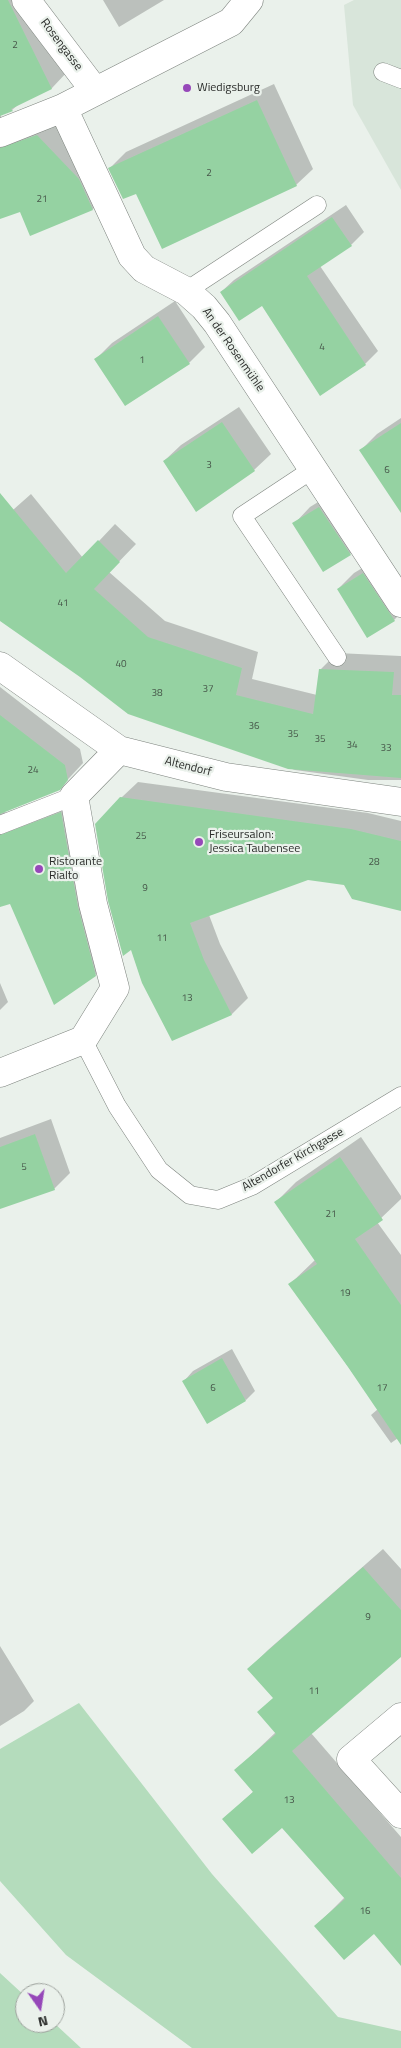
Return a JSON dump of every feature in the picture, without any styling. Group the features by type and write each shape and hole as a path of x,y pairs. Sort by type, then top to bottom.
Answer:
{"street":[{"name":"Rosengasse","path":"26,0 95,91"},
{"path":"0,133 63,108 232,22 250,0"},
{"name":"An der Rosenmühle","path":"63,108 132,256 144,269 186,291 217,323 401,603"},
{"name":"Altendorf","path":"0,666 119,750 226,777 401,802"},
{"path":"0,1073 83,1040 115,988 93,904 74,796 119,750"},
{"path":"401,1717 351,1759 401,1814"}],"lane":[{"path":"383,72 401,79"},
{"path":"186,291 317,205"},
{"path":"313,469 242,516 338,657"},
{"path":"0,825 74,796"},
{"name":"Altendorfer Kirchgasse","path":"83,1040 117,1106 159,1170 190,1195 218,1200 252,1186 401,1096"}],"shaded area":[{"path":"354,0 401,0 401,190 353,105 344,5"}],"green space":[{"path":"79,1703 212,1874 338,2017 401,2031 401,2048 192,2048 66,1955 0,1881 0,1749"},
{"path":"0,1973 15,1987 15,2033 65,2033 81,2048 0,2048"}],"building":[{"path":"0,0 8,0 52,89 11,109 13,111 0,116"},
{"path":"257,100 297,186 162,249 136,194 123,199 108,168"},
{"path":"37,135 79,179 93,210 30,236 20,212 0,219 0,148"},
{"path":"332,217 352,246 307,276 366,365 320,396 262,306 239,321 220,292"},
{"path":"158,316 190,364 125,406 94,359"},
{"path":"222,422 255,471 196,512 163,461"},
{"path":"401,423 401,513 359,450"},
{"path":"0,493 66,573 98,540 120,562 94,589 148,637 242,668 236,695 313,714 319,669 394,672 392,695 401,695 401,778 288,769 128,714 80,677 0,621"},
{"path":"319,507 351,555 323,572 292,523"},
{"path":"363,573 395,621 367,638 337,589"},
{"path":"0,715 65,765 68,780 60,790 0,814"},
{"path":"120,797 351,829 401,841 401,911 352,899 344,885 308,880 190,923 204,960 232,1015 172,1041 142,983 131,950 123,956 108,901 95,824"},
{"path":"61,812 78,907 96,976 54,1005 10,904 0,907 0,835"},
{"path":"35,1134 55,1190 0,1209 0,1147"},
{"path":"340,1157 383,1220 355,1239 401,1305 401,1445 288,1284 317,1264 274,1202"},
{"path":"222,1358 246,1401 207,1424 182,1381"},
{"path":"363,1567 401,1610 401,1657 292,1751 401,1878 401,1966 374,1934 344,1960 314,1926 345,1899 282,1828 252,1854 222,1819 253,1792 234,1770 276,1734 257,1712 273,1698 247,1669"}],"place":[{"name":"Wiedigsburg","path":"187,88"},
{"name":"Friseursalon: Jessica Taubensee","path":"199,842"},
{"name":"Ristorante Rialto","path":"39,869"}]}
